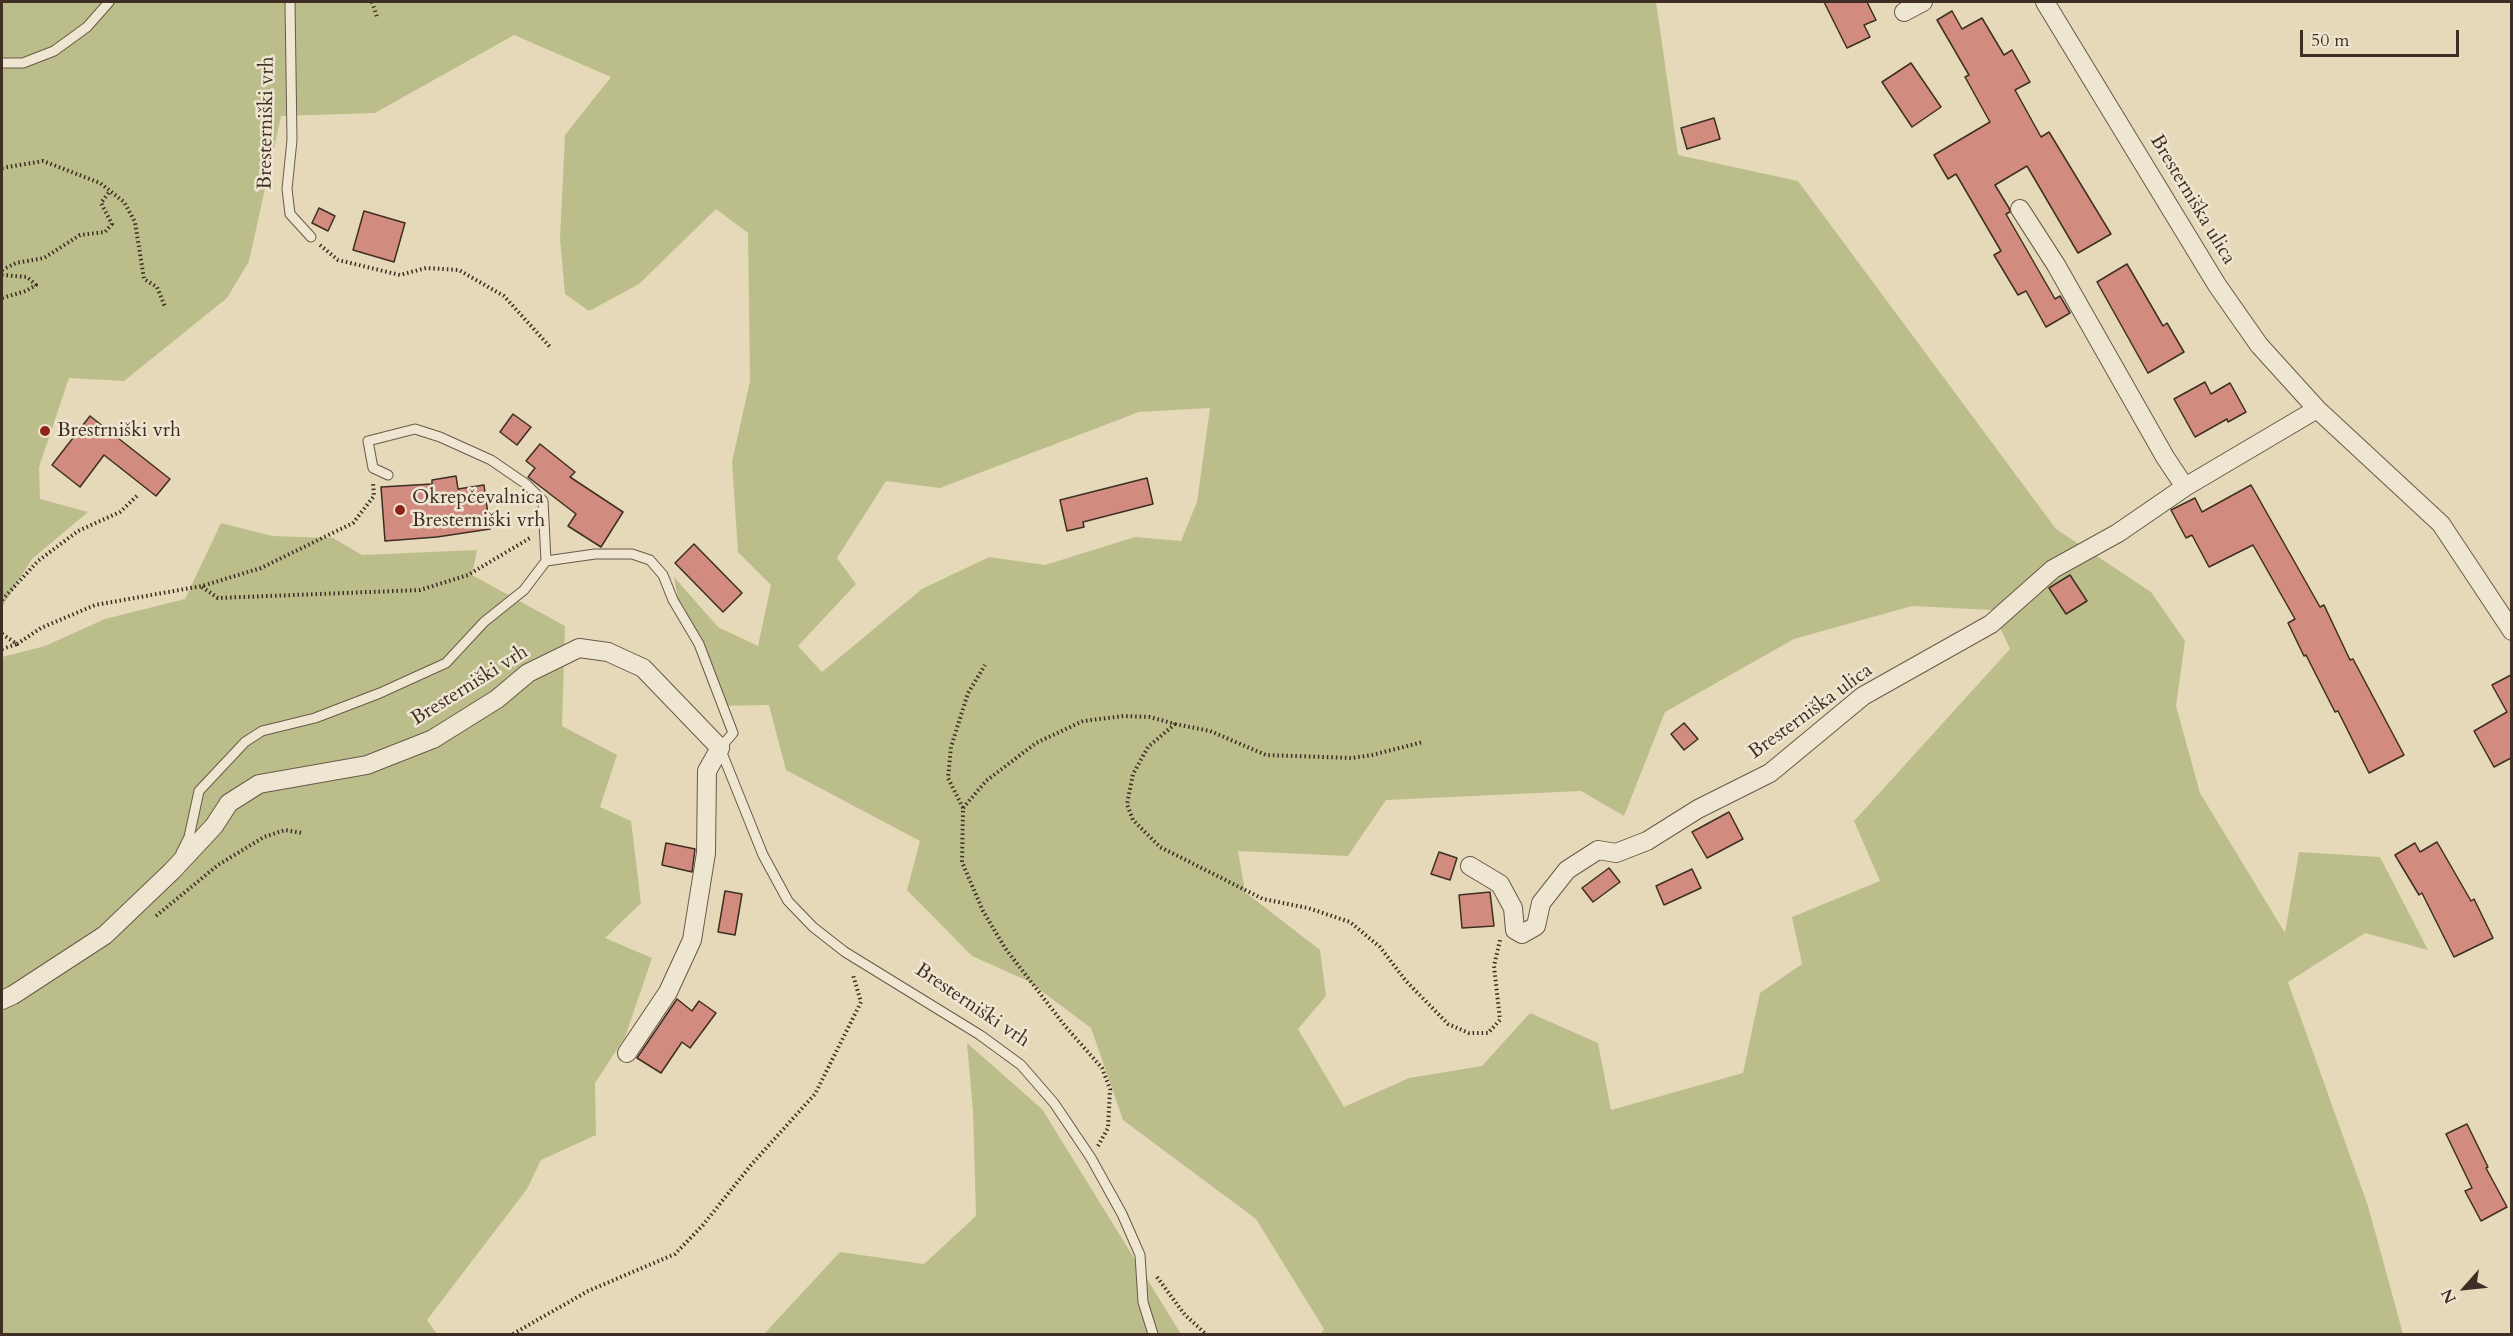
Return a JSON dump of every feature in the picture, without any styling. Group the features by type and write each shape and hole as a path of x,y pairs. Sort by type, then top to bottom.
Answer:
{"street":[{"path":"1904,12 1923,2"},
{"name":"Bresterniška ulica","path":"2045,2 2217,285 2259,345 2317,410 2441,524 2511,631"},
{"path":"2020,209 2085,314 2166,458 2185,487"},
{"name":"Bresterniška ulica","path":"1515,930 1522,934 1536,926 1541,903 1567,870 1598,850 1616,853 1647,841 1698,809 1770,773 1863,696 1991,624 2053,569 2118,533 2185,487 2317,410"},
{"name":"Bresterniški vrh","path":"2,1000 105,935 172,871 214,826 229,802 259,784 367,765 433,740 496,699 528,673 579,648 608,652 643,668 720,748"},
{"path":"627,1053 668,992 692,940 706,853 707,771 720,748"},
{"path":"1470,866 1500,884 1513,908 1515,930"}],"lane":[{"path":"2,63 23,63 54,51 87,27 109,2"},
{"name":"Bresterniški vrh","path":"290,2 292,140 287,189 290,214 311,237"},
{"path":"388,475 373,468 368,441 415,429 440,436 491,460 526,484 543,501 546,561 596,554 632,554 650,560 663,575 673,600 699,644 721,708 730,724 733,733 720,748"},
{"name":"Bresterniški vrh","path":"172,871 189,837 199,791 245,742 262,731 315,718 380,693 446,663 484,622 524,590 546,561"},
{"name":"Bresterniški vrh","path":"720,748 763,855 788,901 813,927 844,952 980,1035 1021,1065 1053,1103 1091,1158 1122,1214 1140,1255 1143,1302 1153,1335"}],"path":[{"path":"372,2 377,17"},
{"path":"2,168 43,161 100,183 124,202 135,222 144,279 150,285 157,287 165,307"},
{"path":"2,270 16,263 44,258 80,235 105,232 112,224 101,203 110,191"},
{"path":"311,237 338,260 400,275 426,268 459,270 504,296 551,348"},
{"path":"2,275 27,277 36,285 26,291 2,298"},
{"path":"2,649 17,644 41,628 95,605 201,586 261,568 353,523 374,496 373,468"},
{"path":"2,600 38,561 78,531 120,512 139,494"},
{"path":"201,586 218,598 420,590 468,575 543,530"},
{"path":"2,634 17,644"},
{"path":"985,664 968,693 951,747 948,778 963,808 962,862 983,911 1005,948 1065,1026 1102,1068 1110,1089 1108,1128 1091,1158"},
{"path":"963,808 986,781 1036,743 1083,721 1124,716 1150,717 1210,731 1266,754 1352,758 1423,742"},
{"path":"1175,724 1148,747 1133,774 1127,804 1132,820 1160,847 1263,899 1308,908 1350,922 1380,947 1406,981 1448,1024 1469,1033 1488,1033 1500,1020 1494,966 1500,939 1515,930"},
{"path":"153,918 218,865 264,837 285,830 302,833"},
{"path":"513,1335 588,1291 675,1254 703,1225 751,1166 815,1094 861,1002 857,984 844,952"},
{"path":"1140,1255 1185,1315 1206,1335"}],"green space":[{"path":"2,2 1656,2 1678,155 1798,181 2056,529 2151,592 2185,641 2176,706 2200,793 2285,933 2299,852 2380,857 2428,950 2365,933 2288,982 2368,1206 2403,1334 1321,1334 1324,1329 1256,1219 1123,1120 1091,1028 1028,981 972,956 907,890 920,841 786,770 769,705 721,706 681,615 674,577 718,627 758,646 771,585 738,552 732,462 750,381 748,233 716,209 639,284 589,311 565,294 560,239 565,135 611,77 514,35 375,113 281,116 249,261 227,298 124,381 69,378 39,467 40,499 88,512 32,559 2,607","holes":["1210,408 1197,502 1181,541 1135,537 1045,565 989,557 922,589 822,672 798,646 856,584 837,558 886,481 940,488 1139,412","1912,606 1992,610 2010,649 1854,821 1880,881 1792,917 1802,964 1760,993 1743,1073 1611,1110 1598,1043 1530,1013 1482,1066 1409,1078 1344,1107 1298,1029 1326,996 1320,950 1245,892 1238,851 1348,856 1386,800 1581,791 1624,816 1665,712 1794,639"]},
{"path":"221,523 272,536 333,538 362,555 477,550 472,575 565,626 562,726 617,755 600,807 631,821 641,903 605,938 652,958 625,1037 595,1083 596,1135 541,1160 527,1189 427,1320 437,1334 2,1334 2,657 45,646 105,619 185,599"},
{"path":"967,1043 1042,1109 1181,1334 764,1334 840,1252 924,1264 976,1216 973,1111"}],"building":[{"path":"1824,2 1867,2 1876,20 1864,25 1870,37 1847,48"},
{"path":"1952,11 1962,29 1982,18 2004,55 2012,50 2030,82 2015,90 2041,137 2049,132 2111,234 2078,253 2027,166 1995,185 2009,208 2010,212 2006,214 2055,299 2060,296 2070,313 2046,327 2026,291 2018,295 1994,255 2001,251 1956,174 1948,179 1934,155 1990,122 1965,77 1969,75 1937,20"},
{"path":"1911,63 1941,107 1912,127 1882,82"},
{"path":"1714,118 1720,139 1687,149 1681,128"},
{"path":"319,208 335,216 328,231 312,223"},
{"path":"364,211 405,223 394,262 353,250"},
{"path":"2127,264 2163,326 2167,323 2184,352 2148,373 2097,282"},
{"path":"2205,382 2211,394 2230,383 2246,412 2228,422 2227,419 2195,437 2174,399"},
{"path":"513,414 531,427 517,445 500,432"},
{"path":"90,416 170,479 156,496 104,455 80,487 52,465"},
{"path":"540,444 575,472 570,477 623,512 601,547 568,526 576,514 528,477 535,468 526,461"},
{"path":"456,476 458,489 484,485 490,529 437,537 385,541 381,487 432,484 432,480"},
{"path":"1147,478 1153,504 1083,522 1084,527 1067,531 1060,500"},
{"path":"2251,485 2320,607 2324,605 2350,660 2353,659 2404,755 2369,773 2338,711 2335,712 2306,655 2304,656 2288,623 2295,619 2253,545 2209,567 2192,535 2186,538 2171,510 2195,498 2202,512"},
{"path":"694,544 742,593 723,612 675,563"},
{"path":"2070,575 2087,601 2066,614 2049,588"},
{"path":"2511,675 2511,758 2494,767 2474,731 2507,712 2492,685"},
{"path":"1684,723 1698,739 1684,750 1671,734"},
{"path":"1729,812 1743,839 1707,858 1692,832"},
{"path":"2437,842 2471,901 2474,899 2493,938 2454,957 2422,893 2419,895 2395,855 2415,843 2420,852"},
{"path":"666,843 695,849 692,872 662,865"},
{"path":"1439,852 1457,858 1450,880 1431,874"},
{"path":"1609,868 1620,882 1593,902 1582,888"},
{"path":"1692,869 1701,888 1664,905 1656,886"},
{"path":"725,891 742,894 735,935 718,932"},
{"path":"1490,892 1494,926 1462,928 1459,895"},
{"path":"677,999 692,1011 699,1001 716,1013 690,1048 682,1042 661,1073 637,1058"},
{"path":"2467,1124 2488,1167 2486,1168 2507,1207 2481,1221 2465,1191 2472,1188 2446,1134"}],"place":[{"name":"Brestrniški vrh","path":"45,431"},
{"name":"Okrepčevalnica Bresterniški vrh","path":"400,510"}]}
